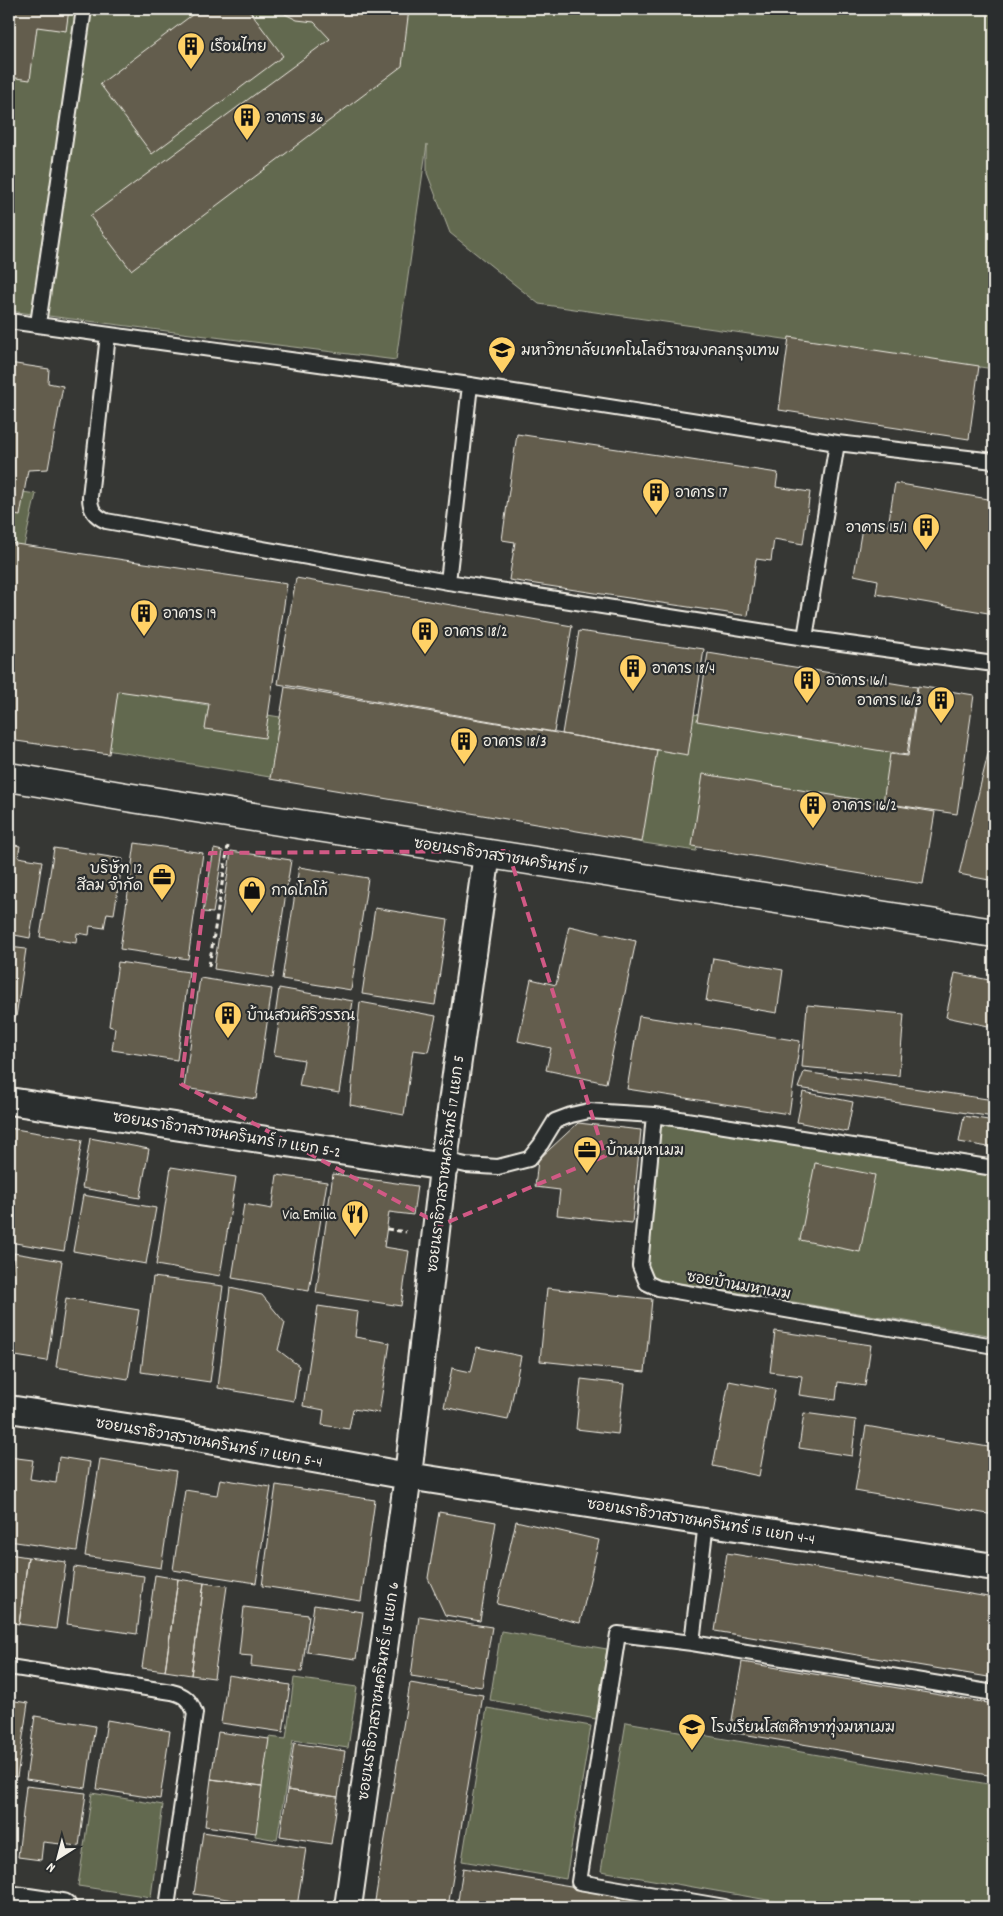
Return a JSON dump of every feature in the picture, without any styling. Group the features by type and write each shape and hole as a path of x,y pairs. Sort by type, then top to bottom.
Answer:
{"street":[{"name":"ซอยนราธิวาสราชนครินทร์ 17","path":"9,777 994,933"},
{"name":"ซอยนราธิวาสราชนครินทร์ 17 แยก 5","path":"408,1476 444,1163 486,854"},
{"name":"ซอยนราธิวาสราชนครินทร์ 17 แยก 5-2","path":"9,1100 444,1163"},
{"name":"ซอยนราธิวาสราชนครินทร์ 17 แยก 5-4","path":"9,1409 186,1436 408,1476"},
{"name":"ซอยนราธิวาสราชนครินทร์ 15 แยก 4-4","path":"408,1476 994,1567"},
{"name":"ซอยนราธิวาสราชนครินทร์ 15 แยก 6","path":"348,1907 408,1476"},
{"path":"9,1899 63,1907"}],"lane":[{"path":"38,324 84,9"},
{"path":"9,320 470,385 837,443 994,461"},
{"path":"108,335 90,497 91,508 98,518 448,582 805,638 994,664"},
{"path":"448,582 470,385"},
{"path":"805,638 837,443"},
{"path":"444,1163 498,1167 529,1159 555,1122 571,1115 589,1111 654,1115 994,1168"},
{"name":"ซอยบ้านมหาเมฆ","path":"654,1115 640,1266 647,1283 668,1289 994,1346"},
{"path":"692,1643 706,1522"},
{"path":"725,1907 578,1882 618,1634 692,1643 994,1693"},
{"path":"9,1667 172,1692 182,1694 191,1702 195,1713 167,1907"}],"path":[{"path":"209,966 228,846"}],"highlighted area":[{"path":"508,851 605,1156 441,1225 181,1084 210,853"}],"green space":[{"path":"9,9 994,9 994,369 539,304 450,233 427,173 427,144 396,360 9,311"},
{"path":"9,490 36,494 21,559 9,558"},
{"path":"104,688 292,719 282,779 94,748"},
{"path":"646,709 896,736 887,832 709,785 696,851 631,841"},
{"path":"661,1124 994,1176 994,1336 657,1279 647,1271"},
{"path":"501,1631 607,1649 596,1719 490,1700"},
{"path":"294,1678 357,1687 348,1748 293,1740 277,1840 255,1836 269,1737 286,1739"},
{"path":"487,1708 591,1726 566,1879 462,1861"},
{"path":"626,1722 994,1785 994,1907 808,1907 601,1871"},
{"path":"92,1793 163,1805 151,1897 78,1886"}],"building":[{"path":"9,9 69,9 66,31 37,27 30,80 9,77"},
{"name":"เรือนไทย","path":"200,9 248,9 283,56 152,154 100,84"},
{"name":"อาคาร 36","path":"283,9 409,9 402,66 131,270 90,216 330,39 314,22 297,20 285,14"},
{"path":"789,337 979,366 969,439 779,410"},
{"path":"9,363 49,369 48,383 63,386 48,469 28,470 20,516 9,514"},
{"name":"อาคาร 17","path":"517,434 778,473 776,487 810,492 803,544 774,539 771,561 756,559 748,616 509,580 515,542 502,540"},
{"name":"อาคาร 15/1","path":"895,483 994,500 994,614 876,594 878,580 854,575 863,522 888,526"},
{"name":"อาคาร 19","path":"9,543 287,584 265,738 205,729 209,704 118,691 109,754 9,740"},
{"name":"อาคาร 18/2","path":"296,578 572,626 554,732 278,684"},
{"name":"อาคาร 18/4","path":"579,631 704,649 688,755 562,734"},
{"name":"อาคาร 16/1","path":"708,653 917,687 907,755 697,721"},
{"name":"อาคาร 16/3","path":"918,686 974,695 957,814 883,803 890,754 908,756"},
{"name":"อาคาร 18/3","path":"285,687 657,750 642,842 270,779"},
{"path":"994,729 994,881 959,874"},
{"name":"อาคาร 16/2","path":"703,774 935,812 923,884 692,846"},
{"name":"บริษัท 12 สีลม จำกัด","path":"135,843 203,853 188,959 120,949"},
{"path":"9,844 20,846 18,857 42,861 30,938 9,934"},
{"path":"54,848 123,859 114,914 107,913 104,928 90,926 89,935 77,933 76,943 40,937"},
{"path":"214,849 223,851 213,913 203,912"},
{"name":"กาดโกโก้","path":"231,851 291,860 273,978 214,969"},
{"path":"299,867 368,878 351,990 282,979"},
{"path":"375,908 448,920 435,1005 362,994"},
{"path":"569,926 636,941 606,1083 546,1070 551,1048 518,1041 531,979 556,985"},
{"path":"9,947 26,949 16,1017 9,1016"},
{"path":"713,958 783,970 777,1013 706,1001"},
{"path":"118,962 189,972 177,1060 112,1050 115,1028 109,1026"},
{"path":"955,973 994,981 993,1027 946,1017"},
{"name":"บ้านสวนศิริวรรณ","path":"200,978 272,989 256,1099 184,1088"},
{"path":"279,988 353,1001 339,1093 299,1086 304,1060 274,1055 280,1017 275,1016"},
{"path":"360,1002 436,1016 428,1052 413,1050 404,1115 350,1105"},
{"path":"807,1005 904,1014 899,1076 802,1067"},
{"path":"639,1016 800,1041 789,1114 627,1089"},
{"path":"804,1072 994,1100 994,1117 798,1088"},
{"path":"803,1092 853,1102 847,1132 797,1122"},
{"path":"964,1116 994,1121 994,1148 959,1142"},
{"name":"บ้านมหาเมฆ","path":"578,1123 641,1130 632,1223 557,1215 560,1190 535,1187 538,1160"},
{"path":"9,1128 82,1140 64,1251 9,1242"},
{"path":"90,1138 149,1149 140,1198 82,1188"},
{"path":"815,1163 875,1175 860,1252 800,1240"},
{"path":"171,1167 236,1177 220,1276 156,1265"},
{"name":"Via Emilia","path":"333,1174 417,1186 413,1215 389,1212 384,1247 409,1251 401,1306 316,1293"},
{"path":"277,1175 327,1182 309,1291 232,1278 244,1204 272,1209"},
{"path":"83,1195 156,1208 146,1264 73,1251"},
{"path":"9,1253 14,1253 9,1286"},
{"path":"14,1253 62,1261 47,1361 9,1355 9,1286"},
{"path":"153,1277 223,1286 210,1382 141,1372"},
{"path":"230,1288 262,1295 285,1323 278,1350 299,1366 294,1401 218,1388"},
{"path":"547,1288 652,1299 645,1372 540,1361"},
{"path":"66,1298 139,1310 128,1379 56,1367"},
{"path":"318,1306 358,1312 355,1337 390,1343 379,1413 353,1409 349,1429 322,1425 324,1410 303,1406"},
{"path":"775,1331 871,1345 865,1386 838,1382 836,1400 799,1395 802,1376 770,1372"},
{"path":"477,1347 521,1356 508,1420 444,1407 452,1368 471,1372"},
{"path":"581,1379 624,1384 618,1434 576,1429"},
{"path":"729,1381 775,1390 759,1476 713,1466"},
{"path":"804,1413 856,1420 852,1456 799,1448"},
{"path":"866,1426 994,1448 994,1515 855,1491"},
{"path":"9,1457 33,1460 30,1479 56,1483 59,1457 90,1462 77,1551 9,1541"},
{"path":"100,1459 176,1471 161,1568 85,1556"},
{"path":"220,1479 271,1487 256,1583 173,1570 185,1490 217,1495"},
{"path":"276,1485 375,1500 361,1601 262,1586"},
{"path":"439,1512 496,1522 480,1621 445,1615 428,1578"},
{"path":"516,1521 599,1540 580,1623 497,1604"},
{"path":"727,1553 994,1598 994,1678 715,1631"},
{"path":"9,1554 28,1557 19,1624 9,1622"},
{"path":"28,1557 66,1562 56,1629 19,1624"},
{"path":"74,1567 144,1576 137,1634 67,1624"},
{"path":"155,1575 178,1579 165,1671 142,1668"},
{"path":"178,1579 204,1583 191,1675 165,1671"},
{"path":"204,1583 227,1586 214,1678 191,1675"},
{"path":"314,1605 363,1612 356,1659 307,1652"},
{"path":"244,1607 309,1615 302,1672 251,1666 252,1656 239,1655"},
{"path":"419,1616 492,1627 482,1687 411,1676"},
{"path":"742,1662 994,1704 994,1776 730,1732"},
{"path":"228,1675 290,1685 283,1732 221,1723"},
{"path":"410,1683 483,1695 448,1907 374,1907"},
{"path":"9,1700 28,1703 17,1777 9,1776"},
{"path":"35,1716 95,1726 86,1788 26,1779"},
{"path":"107,1720 170,1731 160,1799 97,1789"},
{"path":"218,1732 269,1739 262,1786 211,1779"},
{"path":"294,1743 345,1751 338,1797 287,1790"},
{"path":"211,1779 262,1786 256,1833 205,1826"},
{"path":"26,1786 86,1793 79,1846 43,1842 41,1860 18,1857"},
{"path":"287,1790 338,1797 331,1844 280,1836"},
{"path":"203,1832 306,1848 297,1907 282,1907 194,1894"},
{"path":"463,1868 696,1907 457,1907"}],"place":[{"name":"เรือนไทย","path":"191,70"},
{"name":"อาคาร 36","path":"247,141"},
{"name":"มหาวิทยาลัยเทคโนโลยีราชมงคลกรุงเทพ","path":"502,374"},
{"name":"อาคาร 17","path":"656,516"},
{"name":"อาคาร 15/1","path":"926,551"},
{"name":"อาคาร 19","path":"144,637"},
{"name":"อาคาร 18/2","path":"425,655"},
{"name":"อาคาร 18/4","path":"633,692"},
{"name":"อาคาร 16/1","path":"807,704"},
{"name":"อาคาร 16/3","path":"941,724"},
{"name":"อาคาร 18/3","path":"464,765"},
{"name":"อาคาร 16/2","path":"813,829"},
{"name":"บริษัท 12 สีลม จำกัด","path":"162,901"},
{"name":"กาดโกโก้","path":"252,914"},
{"name":"บ้านสวนศิริวรรณ","path":"228,1039"},
{"name":"บ้านมหาเมฆ","path":"587,1174"},
{"name":"Via Emilia","path":"355,1238"},
{"name":"โรงเรียนโสตศึกษาทุ่งมหาเมฆ","path":"692,1751"}]}
